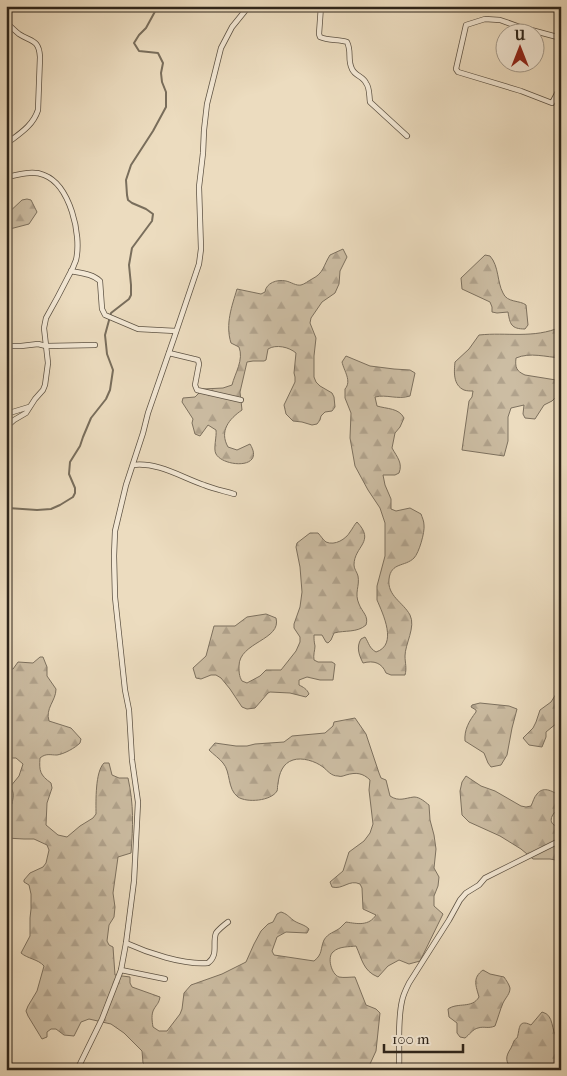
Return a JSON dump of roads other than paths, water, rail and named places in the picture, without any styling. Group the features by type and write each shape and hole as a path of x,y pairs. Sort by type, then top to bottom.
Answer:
{"street":[{"path":"77,1070 102,1019 121,970 134,881 138,802 132,760 130,710 125,690 118,633 115,597 115,531 126,485 148,413 199,264 201,249 199,187 207,104 221,48 232,27 249,6"},
{"path":"321,6 320,37 348,42 351,68 355,74 368,84 370,102 407,136"},
{"path":"561,38 500,20 485,18 466,25 456,69 458,72 552,103 561,86"},
{"path":"6,22 19,34 32,40 40,51 37,114 30,125 6,144"},
{"path":"555,97 561,100"},
{"path":"6,177 38,173 51,178 63,192 71,210 77,235 76,260 46,318 44,328 48,363 45,385 26,413 6,427"},
{"path":"71,271 92,276 100,281 102,309 105,315 138,329 176,331"},
{"path":"6,347 38,344 46,346 95,345"},
{"path":"169,352 198,360 195,386 197,390 241,400"},
{"path":"6,414 29,407"},
{"path":"133,465 146,465 165,469 204,485 234,494"},
{"path":"399,1070 400,1015 405,992 460,900 485,878 561,840"},
{"path":"126,943 153,954 186,962 208,963 212,960 215,951 216,935 228,922"},
{"path":"121,970 165,979"}],"waterway":[{"path":"6,514 8,508 51,509 73,497 75,488 69,474 70,462 80,446 91,418 106,399 110,390 113,370 107,354 105,335 111,313 129,299 131,295 129,265 132,248 152,221 153,214 128,200 126,180 131,165 166,107 166,92 161,73 163,63 158,53 139,51 134,43 146,28 158,6"}]}
